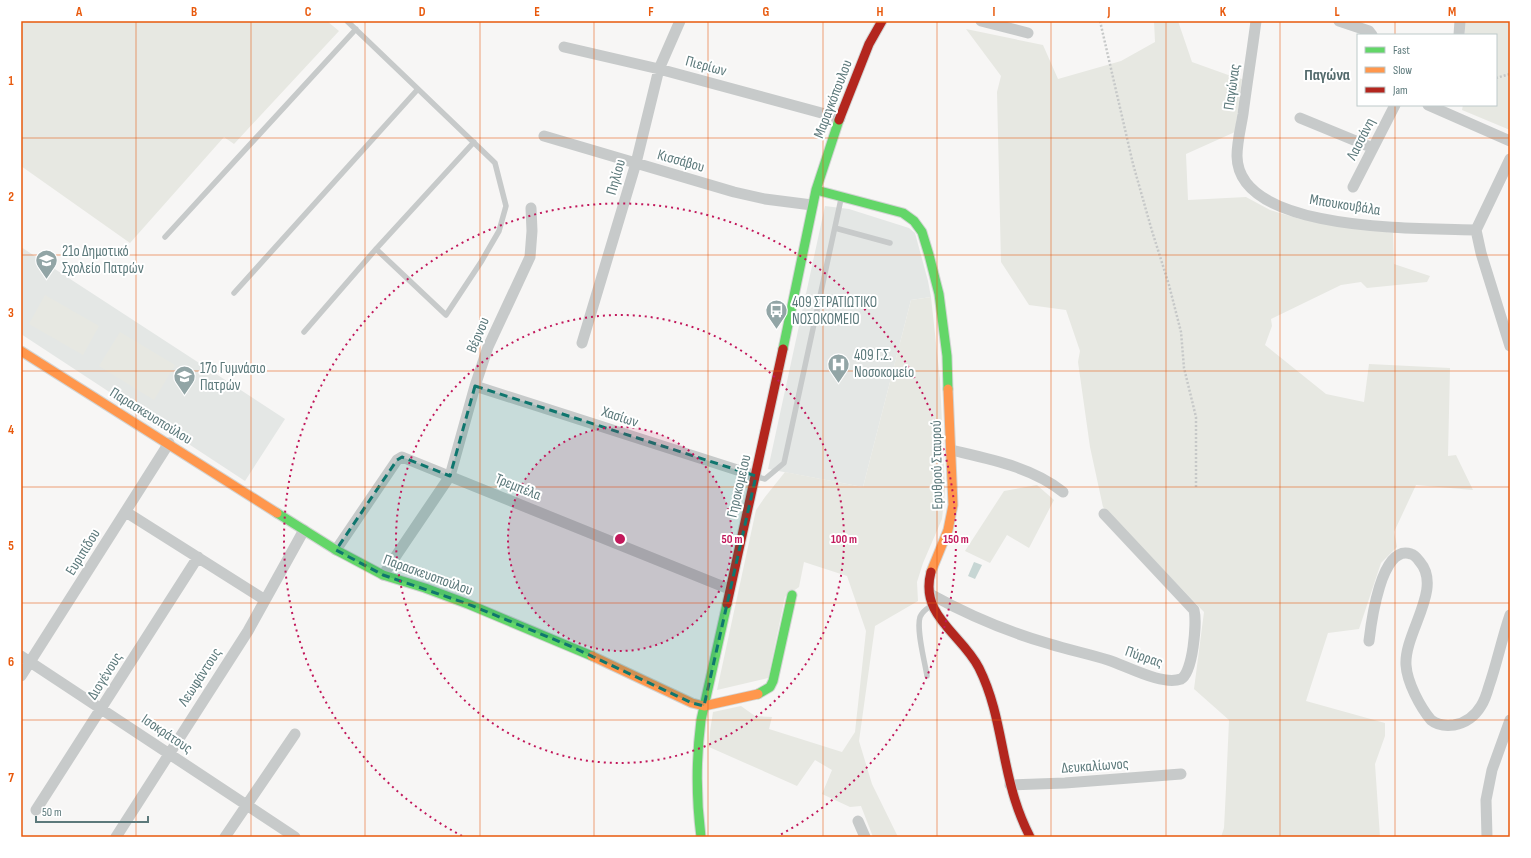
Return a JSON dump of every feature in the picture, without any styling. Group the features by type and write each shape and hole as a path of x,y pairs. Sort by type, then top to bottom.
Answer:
{"street":[{"name":"Πηλίου","path":"582,343 636,163 659,69 680,21"},
{"name":"Μαραγκόπουλου","path":"816,190 840,118 863,58 882,21"},
{"path":"981,21 1028,33"},
{"name":"Παγώνας","path":"1237,156 1256,21"},
{"path":"1339,21 1369,31 1371,34"},
{"path":"1460,21 1460,34"},
{"name":"Πιερίων","path":"564,47 659,69 840,118"},
{"name":"Λασσάνη","path":"1353,187 1394,106"},
{"path":"1433,106 1454,110 1510,141"},
{"path":"1300,118 1373,148"},
{"name":"Κισσάβου","path":"544,136 743,194 765,199 812,205"},
{"name":"Μπουκουβάλα","path":"1237,156 1243,179 1265,199 1284,209 1352,224 1397,228 1476,230"},
{"path":"1510,159 1476,230 1481,253 1510,346"},
{"name":"Ερυθρού Σταυρού","path":"816,190 903,213 914,221 922,232 934,274 943,320 947,356 954,497 948,529 932,567 930,594 932,605 940,620 972,656 987,685 996,714 1010,785 1019,814 1030,837"},
{"name":"Γηροκομείου","path":"701,837 698,818 697,773 698,743 704,706 729,589 756,476 816,190"},
{"name":"Βέρνου","path":"383,575 450,476 475,386 494,333 530,257 532,231 531,208"},
{"name":"Παρασκευοπούλου","path":"21,351 169,443 336,550 383,575 425,588 468,604 570,646 692,704 704,706 755,695 770,687 773,681 792,595"},
{"name":"Χασίων","path":"475,386 756,476"},
{"name":"Ευριπίδου","path":"21,676 169,443"},
{"path":"951,450 992,460 1016,468 1046,481 1063,492"},
{"name":"Τρεμπέλα","path":"336,550 397,460 402,457 729,589"},
{"path":"126,512 265,600"},
{"name":"Πύρρας","path":"930,594 977,618 1047,644 1112,662 1154,678 1170,680 1182,678 1186,674 1189,665 1196,623 1194,610 1104,514"},
{"name":"Λεωφάντους","path":"116,837 248,631 304,530"},
{"path":"1369,641 1375,605 1387,567 1398,556 1407,553 1415,556 1427,572 1428,581 1424,602 1406,658 1408,679 1434,723 1441,725 1456,725 1473,716 1483,702 1499,655 1510,615"},
{"name":"Διογένους","path":"36,810 198,557"},
{"name":"Ισοκράτους","path":"21,656 295,837"},
{"path":"1487,837 1487,793 1492,770 1510,720"},
{"path":"225,837 295,734"},
{"name":"Δευκαλίωνος","path":"1010,785 1065,783 1181,774"},
{"path":"858,820 865,837"}],"lane":[{"path":"347,21 495,163 506,206 499,231 481,262 446,315 376,249"},
{"path":"165,237 356,29"},
{"path":"234,294 418,89"},
{"path":"304,332 376,249 474,142"},
{"path":"756,476 765,479 784,462 842,196"},
{"path":"835,228 890,243"},
{"path":"927,676 919,627 923,612 932,605"}],"path":[{"path":"1100,21 1133,164 1169,285 1181,332 1184,368 1196,417 1196,488"},
{"path":"1497,78 1510,74"}],"highlighted area":[{"path":"475,386 756,476 704,706 692,703 570,646 468,604 383,575 336,550 397,460 402,457 450,476"}],"shaded area":[{"path":"21,21 327,21 339,31 234,144 224,137 130,243 21,166"},
{"path":"1154,21 1178,21 1192,62 1242,79 1235,132 1186,154 1188,200 1246,197 1270,210 1300,219 1393,233 1394,264 1430,276 1427,282 1367,288 1361,282 1341,285 1271,319 1272,326 1265,345 1326,394 1364,402 1369,364 1450,368 1448,456 1456,455 1473,490 1416,485 1394,532 1397,547 1381,563 1359,629 1328,633 1306,701 1385,723 1385,736 1375,764 1380,837 1221,837 1224,828 1229,720 1194,689 1204,612 1103,507 1090,447 1078,362 1080,351 1066,310 1029,305 1001,262 997,92 1001,76 966,29 1043,45 1058,79 1121,61 1155,42"},
{"path":"1465,21 1510,21 1510,130 1462,110 1463,106 1497,106 1497,34 1465,34"},
{"name":"409 Γ.Σ. Νοσοκομείο","path":"825,206 849,209 909,228 915,233 931,297 911,300 863,487 768,469"},
{"name":"17ο Γυμνάσιο Πατρών","path":"21,247 285,419 245,481 21,334"},
{"path":"45,295 99,326 83,355 29,324"},
{"path":"931,297 940,380 945,490 942,519 923,563 917,582 918,601 875,626 859,741 872,784 898,837 873,837 861,806 850,807 822,794 832,770 815,760 797,786 709,747 710,731 713,712 741,706 755,716 772,717 769,729 842,752 855,732 866,631 847,576 804,562 799,587 785,597 768,678 717,690 756,510 785,472 863,487 911,300"},
{"path":"120,332 175,365 154,400 99,366"},
{"path":"1037,485 1054,500 1029,548 1007,535 990,563 965,551 1004,491"},
{"path":"974,562 982,565 975,579 968,576"}],"traffic: fast":[{"path":"783,349 816,190 839,120"},
{"path":"816,190 903,213 914,221 922,232 939,294 947,356 948,389"},
{"path":"277,513 336,550 383,575 425,588 468,604 592,656"},
{"path":"758,694 770,687 773,681 792,595"},
{"path":"701,837 697,793 699,735 727,604"}],"traffic: slow":[{"path":"21,351 277,513"},
{"path":"931,572 948,530 953,505 948,389"},
{"path":"592,656 692,703 704,706 758,694"}],"traffic: jam":[{"path":"839,120 869,44 882,21"},
{"path":"727,604 783,349"},
{"path":"931,572 929,587 931,601 936,613 972,656 979,668 992,700 1010,783 1022,819 1030,837"}],"place":[{"name":"21ο Δημοτικό Σχολείο Πατρών","path":"47,280"},
{"name":"409 ΣΤΡΑΤΙΩΤΙΚΟ ΝΟΣΟΚΟΜΕΙΟ","path":"776,330"},
{"name":"409 Γ.Σ. Νοσοκομείο","path":"838,384"},
{"name":"17ο Γυμνάσιο Πατρών","path":"184,396"}],"district":[{"name":"Παγώνα","path":"1327,75"}]}
